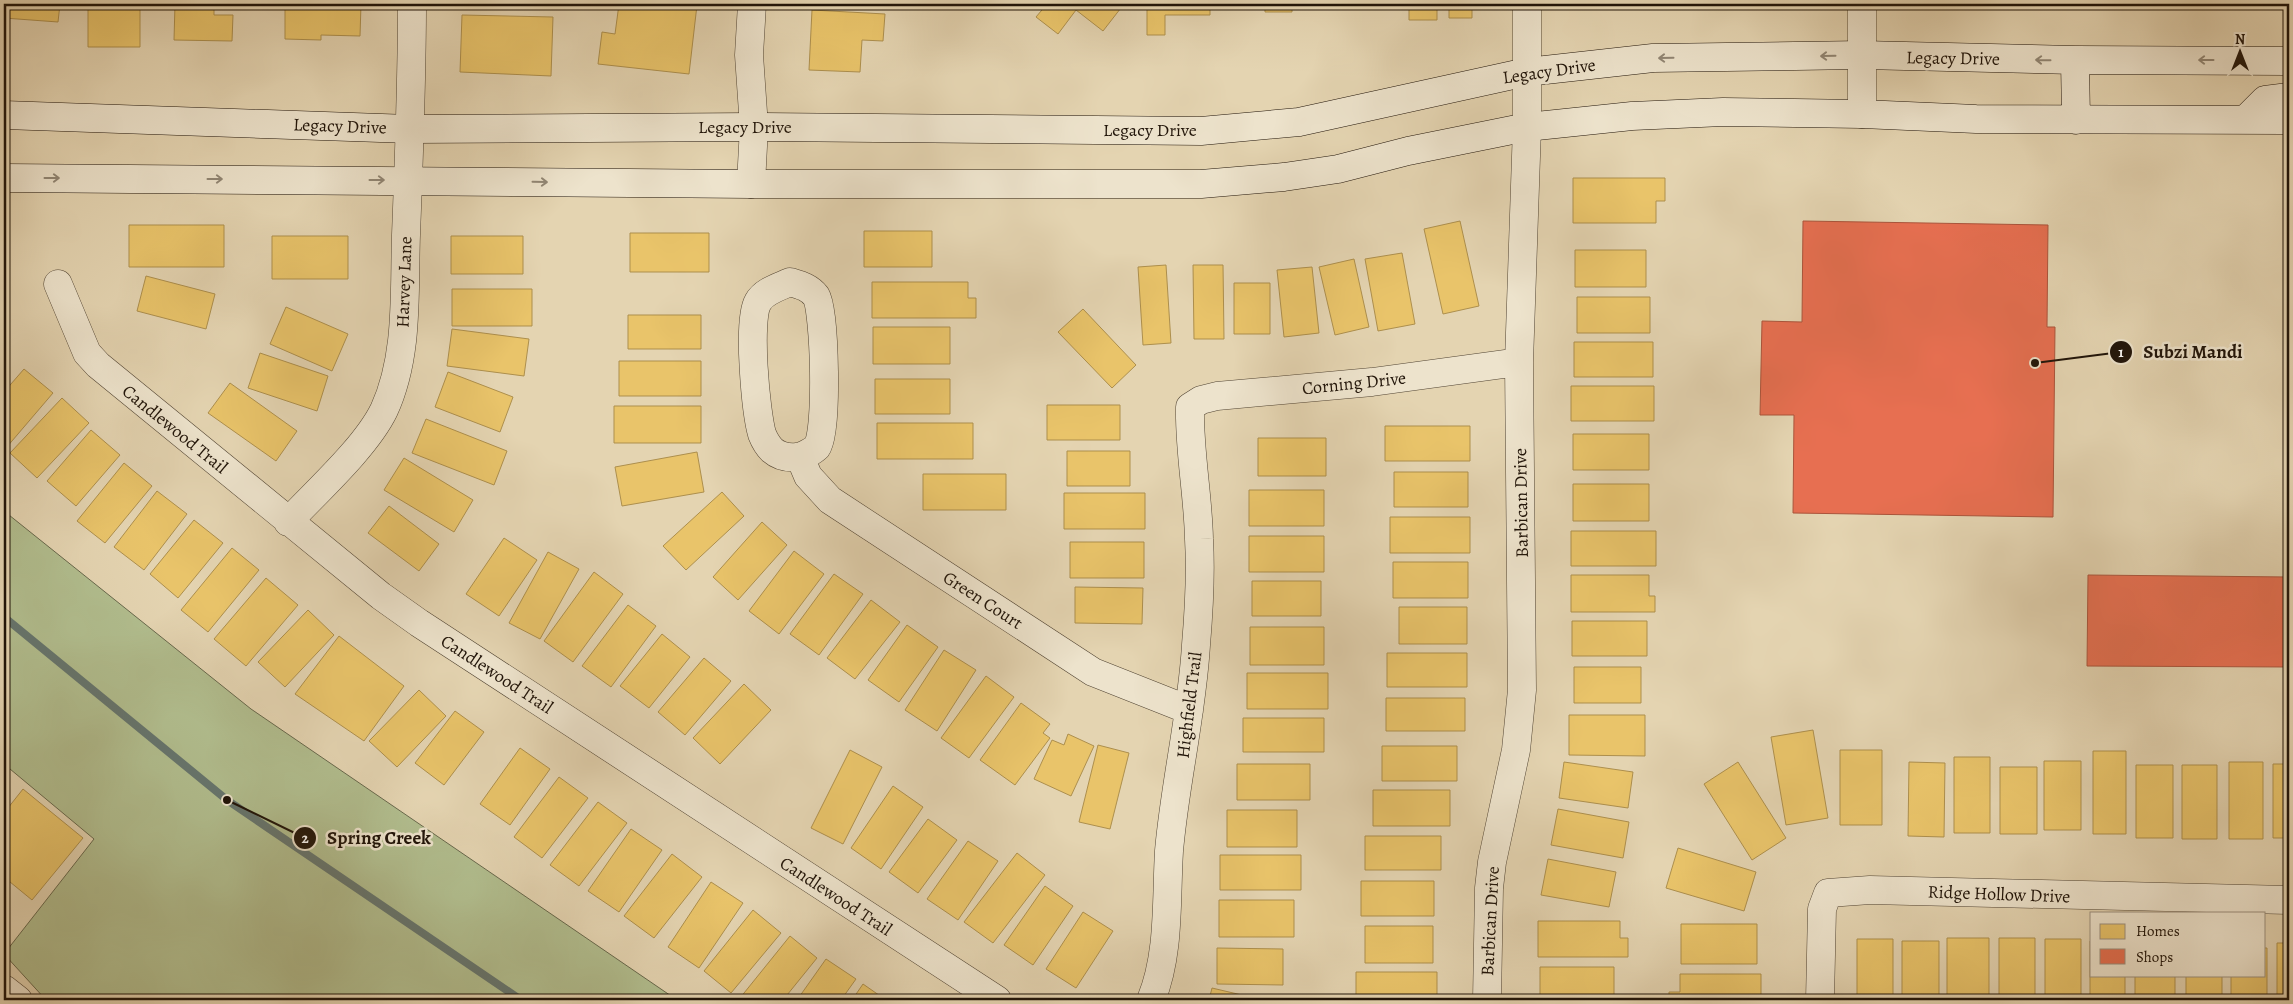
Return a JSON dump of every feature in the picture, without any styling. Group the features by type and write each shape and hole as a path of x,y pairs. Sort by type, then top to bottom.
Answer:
{"street":[{"name":"Harvey Lane","path":"288,522 365,438 383,410 393,384 402,341 410,129 412,4"},
{"path":"751,184 754,126 749,56 752,4"},
{"name":"Barbican Drive","path":"1487,1000 1489,888 1492,862 1516,750 1522,690 1519,362 1527,127 1527,4"},
{"path":"1862,4 1862,114"},
{"name":"Legacy Drive","path":"4,115 410,129 754,126 1201,131 1299,122 1527,72 1652,58 1862,56 2075,60 2289,60"},
{"path":"2075,60 2076,120"},
{"path":"2245,120 2265,100 2289,98"},
{"path":"4,178 751,184 1201,184 1284,177 1338,169 1408,151 1527,127 1632,116 1723,112 2076,120 2289,120"},
{"path":"790,282 806,287 816,297 820,312 824,360 822,435 816,447 800,457 783,457 771,450 763,435 754,381 754,317 758,302 770,291 790,282"},
{"name":"Candlewood Trail","path":"58,284 87,353 98,365 288,522 418,623 997,1000"},
{"name":"Corning Drive","path":"1190,407 1201,400 1217,396 1372,382 1519,362"},
{"name":"Highfield Trail","path":"1151,1000 1162,961 1169,850 1190,710 1196,644 1200,540 1190,434 1190,407"},
{"name":"Green Court","path":"800,457 808,476 830,500 1093,672 1190,710"},
{"name":"Ridge Hollow Drive","path":"1820,1000 1822,909 1828,893 1870,890 2289,900"},
{"path":"4,989 18,1000"}],"green space":[{"path":"4,511 251,709 677,1000 46,1000 4,954 94,839 4,764"}],"building: Homes":[{"path":"4,4 60,4 58,22 4,18"},
{"path":"88,4 140,4 140,47 88,47"},
{"path":"175,4 214,4 214,15 233,15 232,41 174,40"},
{"path":"285,4 361,4 360,36 321,35 321,40 285,39"},
{"path":"619,4 697,5 689,74 598,64 602,32 615,34"},
{"path":"1047,4 1124,4 1103,31 1076,10 1058,34 1036,17"},
{"path":"1147,4 1210,4 1210,15 1165,15 1165,35 1147,35"},
{"path":"1265,4 1292,4 1292,12 1265,12"},
{"path":"1409,4 1437,4 1437,20 1409,20"},
{"path":"1449,4 1472,4 1472,18 1449,18"},
{"path":"1658,4 1658,6 1581,5"},
{"path":"1917,4 1962,4 1962,7 1917,7"},
{"path":"812,10 885,14 883,41 862,40 860,72 809,70"},
{"path":"462,15 553,17 551,76 460,72"},
{"path":"1573,178 1665,178 1665,201 1656,201 1656,223 1573,223"},
{"path":"1460,221 1479,306 1443,314 1424,229"},
{"path":"129,225 224,225 224,267 129,267"},
{"path":"864,231 932,231 932,267 864,267"},
{"path":"630,233 709,233 709,272 630,272"},
{"path":"272,236 348,236 348,279 272,279"},
{"path":"451,236 523,236 523,274 451,274"},
{"path":"1575,250 1646,250 1646,287 1575,287"},
{"path":"1402,253 1415,324 1378,331 1365,259"},
{"path":"1354,259 1369,327 1335,335 1319,267"},
{"path":"1166,265 1171,343 1143,345 1138,267"},
{"path":"1193,265 1223,265 1224,339 1194,339"},
{"path":"1312,267 1319,333 1284,337 1277,270"},
{"path":"146,276 215,294 206,329 137,311"},
{"path":"872,282 968,282 968,298 976,298 976,318 872,318"},
{"path":"1234,283 1270,283 1270,334 1234,334"},
{"path":"452,289 532,289 532,326 452,326"},
{"path":"1577,297 1650,297 1650,333 1577,333"},
{"path":"286,307 348,334 332,371 270,344"},
{"path":"1083,309 1136,365 1112,388 1058,332"},
{"path":"628,315 701,315 701,349 628,349"},
{"path":"873,327 950,327 950,364 873,364"},
{"path":"452,329 529,339 524,376 447,366"},
{"path":"1574,342 1653,342 1653,377 1574,377"},
{"path":"260,353 328,376 317,411 248,388"},
{"path":"619,361 701,361 701,396 619,396"},
{"path":"24,369 53,393 6,448 4,446 4,392"},
{"path":"448,372 513,397 500,432 435,407"},
{"path":"875,379 950,379 950,414 875,414"},
{"path":"230,383 297,431 276,461 208,413"},
{"path":"1571,386 1654,386 1654,421 1571,421"},
{"path":"62,398 89,423 37,478 10,453"},
{"path":"1047,405 1120,405 1120,440 1047,440"},
{"path":"614,406 701,406 701,443 614,443"},
{"path":"426,419 507,451 494,485 412,453"},
{"path":"877,423 973,423 973,459 877,459"},
{"path":"1385,426 1470,426 1470,461 1385,461"},
{"path":"91,430 120,455 76,506 47,481"},
{"path":"1573,434 1649,434 1649,470 1573,470"},
{"path":"1258,438 1326,438 1326,476 1258,476"},
{"path":"1067,451 1130,451 1130,486 1067,486"},
{"path":"697,452 704,492 622,506 615,467"},
{"path":"404,458 473,500 454,532 384,490"},
{"path":"124,463 152,486 105,543 77,521"},
{"path":"1394,472 1468,472 1468,507 1394,507"},
{"path":"923,474 1006,474 1006,510 923,510"},
{"path":"1573,484 1649,484 1649,521 1573,521"},
{"path":"1249,490 1324,490 1324,526 1249,526"},
{"path":"157,491 187,514 144,570 114,547"},
{"path":"722,492 744,516 686,570 663,546"},
{"path":"1064,493 1145,493 1145,529 1064,529"},
{"path":"389,506 439,544 419,571 368,533"},
{"path":"1390,517 1470,517 1470,553 1390,553"},
{"path":"194,520 223,543 178,598 150,574"},
{"path":"762,522 787,545 738,600 713,577"},
{"path":"1571,531 1656,531 1656,566 1571,566"},
{"path":"1249,536 1324,536 1324,572 1249,572"},
{"path":"504,538 537,560 499,616 466,594"},
{"path":"1070,542 1144,542 1144,578 1070,578"},
{"path":"232,548 259,570 208,632 181,610"},
{"path":"794,551 824,574 779,634 749,611"},
{"path":"548,552 579,569 540,639 509,623"},
{"path":"1393,562 1468,562 1468,598 1393,598"},
{"path":"594,572 623,594 573,662 544,641"},
{"path":"834,574 863,594 819,655 790,634"},
{"path":"1571,575 1649,575 1649,596 1655,596 1655,612 1571,612"},
{"path":"266,578 298,605 246,666 214,639"},
{"path":"1252,581 1321,581 1321,616 1252,616"},
{"path":"1075,587 1143,588 1142,624 1075,623"},
{"path":"871,600 900,622 855,679 827,658"},
{"path":"628,605 656,626 611,687 582,666"},
{"path":"1399,607 1467,607 1467,644 1399,644"},
{"path":"308,610 334,635 285,687 258,662"},
{"path":"1572,621 1647,621 1647,656 1572,656"},
{"path":"907,625 938,647 899,702 868,680"},
{"path":"1250,627 1324,627 1324,665 1250,665"},
{"path":"662,634 690,657 649,708 620,686"},
{"path":"339,636 404,686 364,741 295,694"},
{"path":"944,650 976,670 937,731 905,710"},
{"path":"1387,653 1467,653 1467,687 1387,687"},
{"path":"704,658 731,681 685,735 658,712"},
{"path":"1574,667 1641,667 1641,703 1574,703"},
{"path":"1247,673 1328,673 1328,709 1247,709"},
{"path":"986,676 1014,697 969,758 941,738"},
{"path":"744,684 771,710 720,764 693,738"},
{"path":"419,690 446,716 397,767 369,741"},
{"path":"1386,698 1465,698 1465,731 1386,731"},
{"path":"1021,703 1050,724 1043,733 1050,738 1015,785 980,760"},
{"path":"455,711 484,732 444,785 415,763"},
{"path":"1569,715 1645,715 1645,756 1569,755"},
{"path":"1243,718 1324,718 1324,752 1243,752"},
{"path":"1813,730 1828,818 1786,825 1771,737"},
{"path":"1068,734 1094,746 1071,796 1034,779 1052,740 1064,745"},
{"path":"1098,745 1129,753 1110,829 1079,822"},
{"path":"1382,746 1457,746 1457,781 1382,781"},
{"path":"520,748 550,769 510,825 480,804"},
{"path":"850,750 882,767 843,844 811,828"},
{"path":"1840,750 1882,750 1882,825 1840,825"},
{"path":"2093,751 2126,751 2126,834 2093,834"},
{"path":"1954,757 1990,757 1990,833 1954,833"},
{"path":"2044,761 2081,761 2081,830 2044,830"},
{"path":"1564,762 1633,772 1628,808 1559,798"},
{"path":"1738,762 1786,838 1752,860 1704,784"},
{"path":"1909,762 1945,763 1944,837 1908,836"},
{"path":"2229,762 2263,762 2263,839 2229,839"},
{"path":"1237,764 1310,764 1310,800 1237,800"},
{"path":"2273,764 2289,764 2289,838 2273,838"},
{"path":"2136,765 2173,765 2173,838 2136,838"},
{"path":"2182,765 2217,765 2217,839 2182,839"},
{"path":"2000,767 2037,767 2037,834 2000,834"},
{"path":"559,777 588,798 542,858 514,837"},
{"path":"893,786 923,807 881,869 851,848"},
{"path":"23,789 83,838 32,900 4,877 4,813"},
{"path":"1373,790 1450,790 1450,826 1373,826"},
{"path":"598,802 627,823 579,886 550,865"},
{"path":"1558,809 1629,822 1623,858 1551,845"},
{"path":"1227,810 1297,810 1297,847 1227,847"},
{"path":"928,819 957,840 918,893 889,872"},
{"path":"631,829 662,850 619,912 588,891"},
{"path":"1365,836 1441,836 1441,870 1365,870"},
{"path":"968,841 998,861 958,920 927,899"},
{"path":"1678,848 1756,872 1744,911 1666,888"},
{"path":"1017,853 1045,875 993,943 964,922"},
{"path":"672,854 702,877 654,938 624,916"},
{"path":"1220,855 1301,855 1301,890 1220,890"},
{"path":"1548,859 1616,872 1609,907 1541,895"},
{"path":"1361,881 1434,881 1434,916 1361,916"},
{"path":"711,882 743,903 699,968 668,947"},
{"path":"1045,886 1073,906 1033,965 1004,945"},
{"path":"1219,900 1294,900 1294,937 1219,937"},
{"path":"753,910 781,933 731,993 704,971"},
{"path":"1083,912 1113,931 1076,988 1046,969"},
{"path":"1538,921 1620,921 1620,938 1628,938 1628,957 1538,957"},
{"path":"1681,924 1757,924 1757,964 1681,964"},
{"path":"1365,926 1433,926 1433,963 1365,963"},
{"path":"790,936 817,958 783,1000 743,1000 740,998"},
{"path":"1947,938 1989,938 1989,1000 1947,1000"},
{"path":"1999,938 2035,938 2035,1000 1999,1000"},
{"path":"1857,939 1893,939 1893,1000 1857,1000"},
{"path":"2045,939 2081,939 2081,1000 2045,1000"},
{"path":"1902,941 1939,941 1939,1000 1902,1000"},
{"path":"2277,943 2289,943 2289,1000 2277,1000"},
{"path":"1217,948 1283,949 1283,985 1217,984"},
{"path":"2267,948 2267,1000 2231,1000 2231,976 2266,976"},
{"path":"826,959 856,979 841,1000 797,1000"},
{"path":"1540,967 1614,967 1614,1000 1540,1000"},
{"path":"1356,972 1437,972 1437,1000 1356,1000"},
{"path":"1680,974 1761,974 1761,1000 1669,1000 1669,992 1680,992"},
{"path":"2090,976 2125,976 2125,1000 2090,1000"},
{"path":"2135,976 2175,976 2175,1000 2135,1000"},
{"path":"2186,976 2222,976 2222,1000 2186,1000"},
{"path":"863,984 886,1000 852,1000"},
{"path":"1212,988 1263,1000 1209,1000"}],"building: Shops":[{"path":"1803,221 2048,225 2047,327 2055,327 2053,517 1793,513 1794,415 1760,415 1762,321 1802,322"},
{"path":"2088,575 2289,577 2289,667 2087,666"}],"waterway":[{"path":"4,617 227,800 521,1000"}],"place":[{"name":"Subzi Mandi","path":"2035,363"},
{"name":"Spring Creek","path":"227,800"}]}
